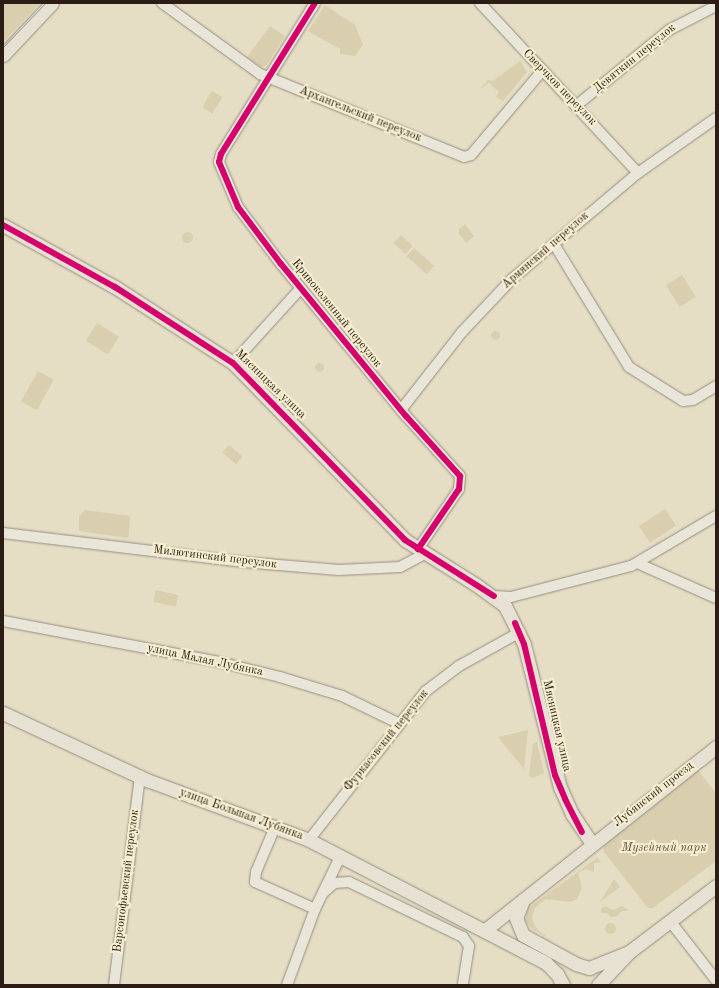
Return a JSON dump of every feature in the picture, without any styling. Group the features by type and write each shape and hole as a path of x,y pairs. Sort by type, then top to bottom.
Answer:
{"main road":[{"path":"3,55 52,3"},
{"name":"Мясницкая улица","path":"3,225 114,287 233,363 259,387 353,487 421,551 494,596 510,613 520,632 538,695 555,775 572,814 592,844"},
{"name":"улица Большая Лубянка","path":"3,713 140,776 308,840 546,963 557,974 563,985"},
{"name":"Лубянский проезд","path":"480,928 523,900 592,844 716,748"},
{"path":"598,985 629,952 716,886"},
{"path":"523,900 516,918 523,935 576,964 590,968 629,952"}],"street":[{"name":"Архангельский переулок","path":"162,3 211,41 268,78 466,157 471,155 542,71"},
{"path":"268,78 315,3"},
{"name":"Сверчков переулок","path":"480,3 542,71 578,105 638,173"},
{"name":"Девяткин переулок","path":"578,105 669,30 716,6"},
{"name":"Кривоколенный переулок","path":"268,78 219,162 241,212 401,410 449,462 462,481 459,489 421,551"},
{"name":"Армянский переулок","path":"401,410 462,332 512,279 638,173 716,118"},
{"path":"554,244 629,367 683,401 693,400 716,386"},
{"path":"233,363 301,288"},
{"path":"494,596 518,596 637,563 716,516"},
{"name":"Милютинский переулок","path":"3,533 243,562 339,570 400,567 421,551"},
{"path":"637,563 716,598"},
{"name":"улица Малая Лубянка","path":"3,621 215,661 280,677 342,696 400,724"},
{"name":"Фуркасовский переулок","path":"308,840 431,686 459,666 520,632"},
{"name":"Варсонофьевский переулок","path":"114,985 140,776"},
{"path":"275,827 256,872 255,882 315,909"},
{"path":"287,985 315,909 340,857"},
{"path":"322,893 334,883 349,882 455,933 466,940 469,946 463,985"},
{"path":"670,921 716,980"}],"green space":[{"path":"3,3 40,3 3,42"},
{"path":"325,5 355,25 363,45 355,56 340,54 340,49 308,31"},
{"path":"270,26 285,36 266,66 261,67 247,57"},
{"path":"520,61 527,72 503,101 496,97 499,92 489,83 480,89 488,80 493,81"},
{"path":"212,91 222,97 213,113 202,107"},
{"path":"465,224 474,236 466,243 459,234 459,229"},
{"path":"187,231 191,233 193,237 191,241 187,243 183,241 181,237 183,233"},
{"path":"401,235 413,246 405,254 393,243"},
{"path":"414,248 434,266 427,274 407,256"},
{"path":"682,275 696,297 680,307 666,285"},
{"path":"97,323 119,337 108,355 86,341"},
{"path":"495,330 500,335 495,340 490,335"},
{"path":"319,362 324,367 319,372 314,367"},
{"path":"38,371 54,380 37,410 21,402"},
{"path":"229,445 243,457 236,464 222,453"},
{"path":"665,509 676,526 650,543 639,526"},
{"path":"85,510 130,516 129,536 127,538 79,531 79,516"},
{"path":"156,590 178,595 176,607 153,602"},
{"path":"528,730 524,767 525,770 498,737"},
{"path":"537,742 544,773 533,778 529,776 533,744"},
{"name":"Музейный парк","path":"697,769 716,793 716,861 653,908 648,908 604,852 603,846 653,807"},
{"path":"597,858 601,862 594,863 594,872 585,869 578,873 582,888 577,899 571,902 546,899 535,908 532,918 535,927 548,938 532,929 525,920 528,908"},
{"path":"614,879 620,887 600,902"},
{"path":"605,906 613,910 622,906 630,911 622,911 617,916 611,917 607,913 601,913 601,909"},
{"path":"610,922 614,924 616,928 614,932 610,934 606,932 604,928 606,924"}],"tram line":[{"path":"3,47 45,3"}],"cycle path":[{"path":"315,3 221,154 219,162 238,207 281,264 406,416 460,476 459,489 418,549"},
{"path":"3,225 115,287 233,363 405,540 494,596"},
{"path":"515,623 524,644 555,775 565,799 582,832"}]}
